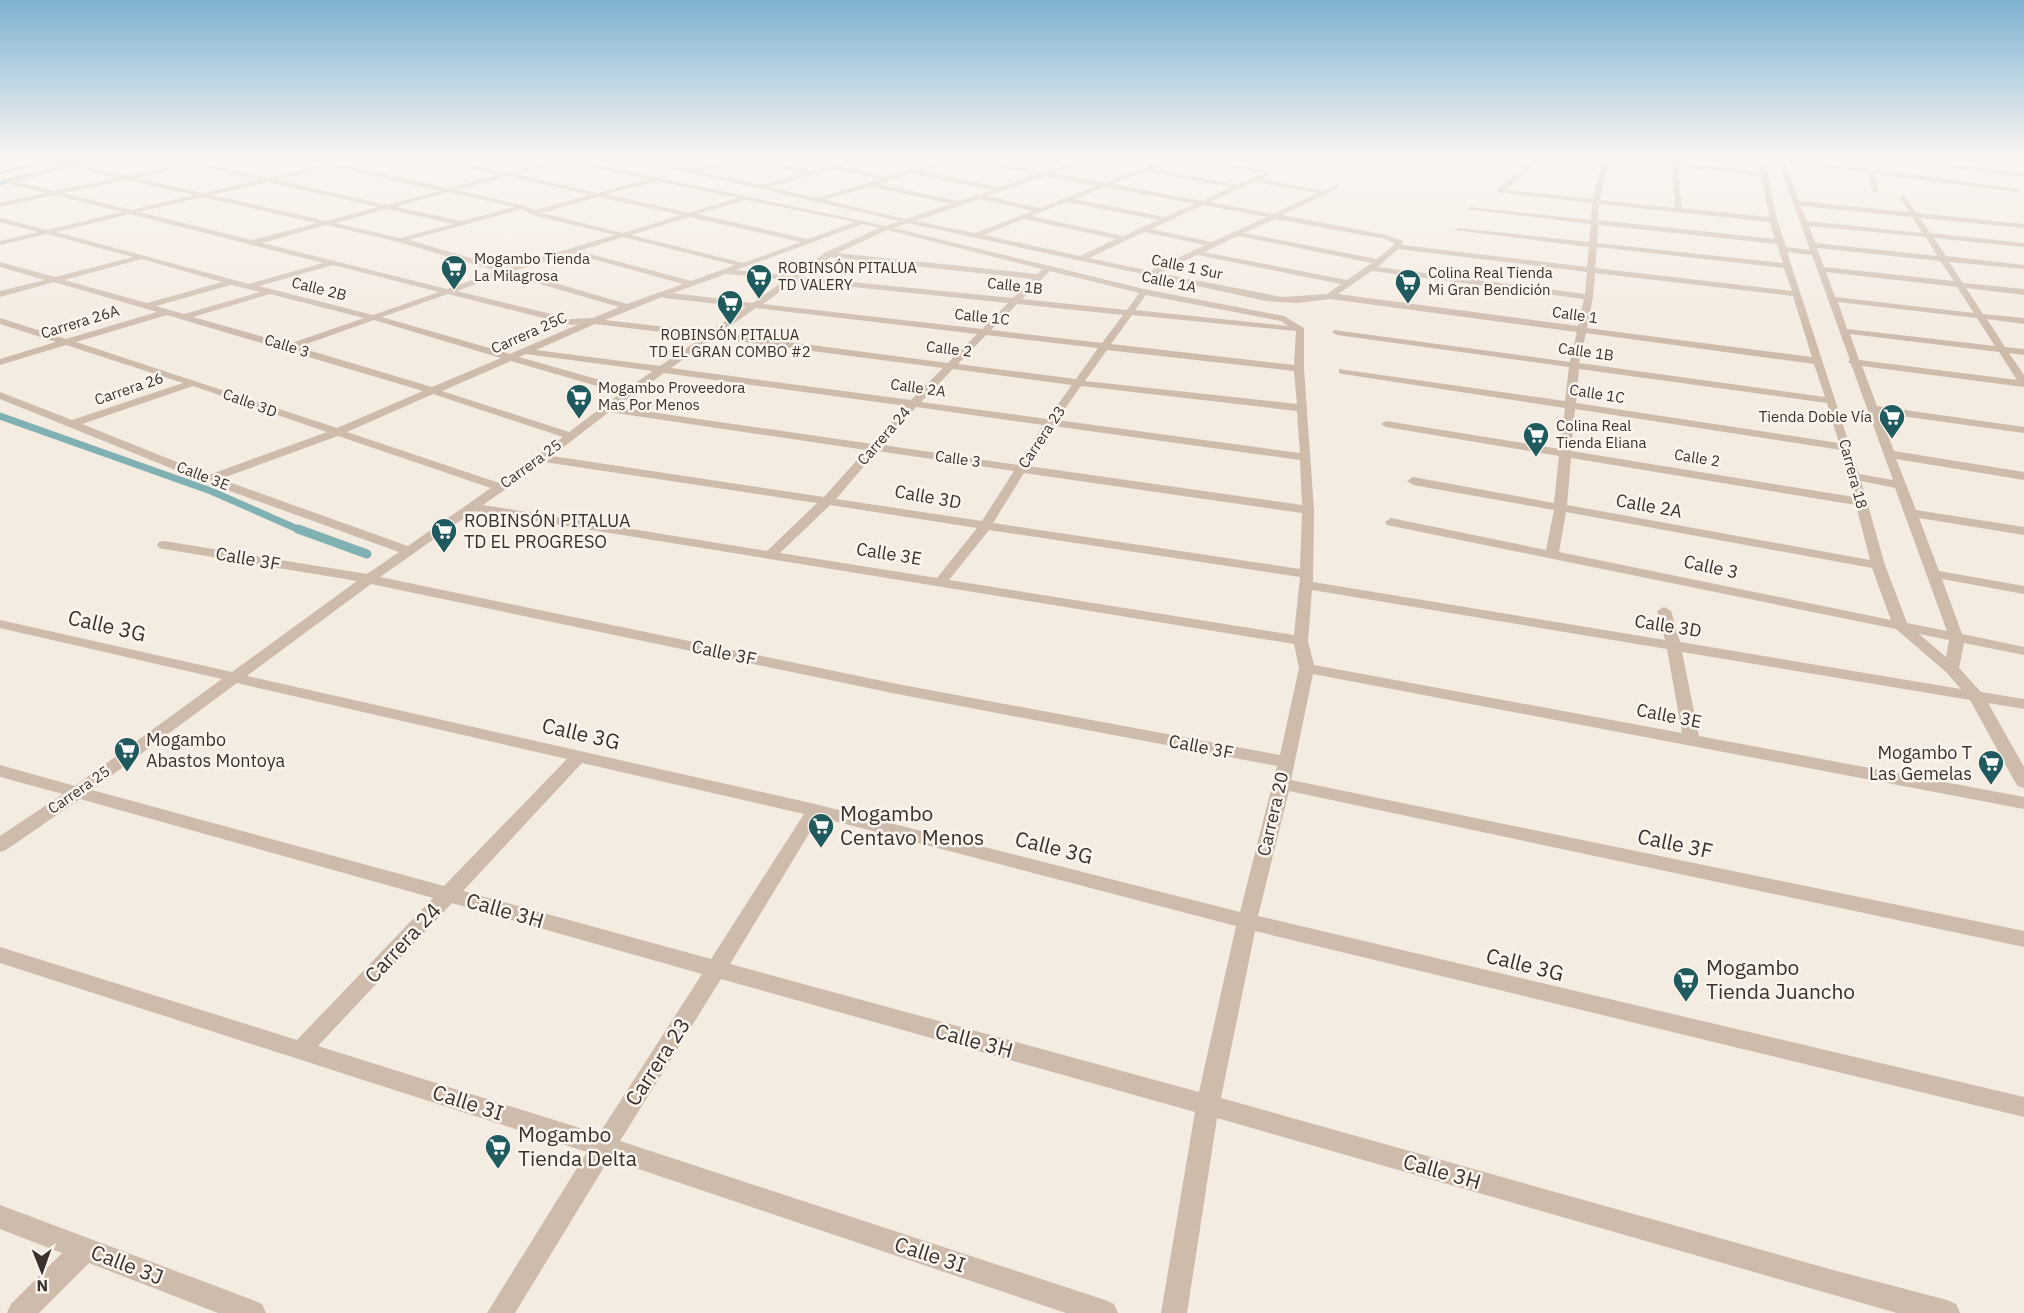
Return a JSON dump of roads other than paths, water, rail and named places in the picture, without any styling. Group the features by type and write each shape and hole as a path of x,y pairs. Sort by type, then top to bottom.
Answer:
{"street":[{"path":"0,243 111,216"},
{"path":"146,216 571,322 592,321"},
{"path":"297,216 400,240 627,307"},
{"path":"253,243 352,216"},
{"path":"428,216 463,224"},
{"path":"400,240 490,216"},
{"path":"549,216 743,265"},
{"path":"290,347 505,271 683,216"},
{"path":"693,216 824,244"},
{"path":"836,216 863,222 896,224 1049,267"},
{"name":"Calle 1 Sur","path":"870,216 896,224 975,236 1278,300 1310,300 1330,296"},
{"name":"Carrera 25","path":"0,845 76,793 408,551 542,458 629,392 795,279 835,249 920,216"},
{"path":"1149,216 1168,220"},
{"path":"1081,258 1176,216"},
{"path":"1272,216 1396,243 1591,270 1796,294"},
{"path":"1550,216 1815,249 1942,258 2024,267"},
{"path":"1552,554 1560,509 1574,365 1589,297 1595,216"},
{"path":"1738,216 1773,220"},
{"name":"Carrera 18","path":"1772,216 1846,447 1878,565 1901,626 1951,669 1976,696 2024,782"},
{"path":"1802,216 1957,639 1951,669"},
{"path":"1915,216 2024,384"},
{"path":"1935,216 2024,226"},
{"path":"975,236 1023,217 1125,239"},
{"path":"1152,273 1276,217"},
{"name":"Calle 2B","path":"0,220 48,231 268,292 375,318 629,392"},
{"name":"Carrera 25C","path":"209,478 334,433 627,307 863,222"},
{"path":"1804,223 2024,245"},
{"path":"1144,230 1214,245"},
{"path":"1458,230 1787,266"},
{"path":"1239,234 1379,262"},
{"path":"1330,296 1379,262 1396,243"},
{"path":"835,249 1040,276"},
{"path":"571,251 693,284"},
{"path":"1197,253 1347,283"},
{"path":"0,294 144,257"},
{"path":"249,287 334,262"},
{"name":"Calle 3","path":"0,264 149,305 436,390 571,436"},
{"name":"Carrera 24","path":"771,554 828,500 913,404 1049,267"},
{"name":"Calle 1A","path":"1049,267 1144,292 1284,319 1300,330"},
{"path":"1369,268 1589,297"},
{"path":"1822,269 2024,292"},
{"name":"Calle 1B","path":"726,272 1300,330"},
{"path":"149,305 231,282"},
{"path":"186,316 268,292"},
{"name":"Carrera 23","path":"940,583 985,526 1050,422 1144,292"},
{"name":"Calle 1C","path":"662,295 1299,369"},
{"name":"Calle 1","path":"1330,296 1817,361"},
{"path":"1832,299 2024,321"},
{"name":"Carrera 26A","path":"0,362 169,311"},
{"name":"Calle 3D","path":"0,321 193,383 334,433 499,487"},
{"name":"Calle 2","path":"592,321 1080,383 1302,408"},
{"name":"Carrera 20","path":"1174,1313 1208,1105 1247,921 1282,784 1307,668 1301,641 1307,580 1308,510 1299,369 1300,330"},
{"path":"1845,331 2024,352"},
{"name":"Calle 1B","path":"1337,332 1832,401"},
{"name":"Calle 2A","path":"526,351 1306,457"},
{"path":"1854,362 2024,384"},
{"name":"Calle 1C","path":"1343,371 1846,447"},
{"name":"Carrera 26","path":"74,423 193,383"},
{"name":"Calle 3E","path":"0,395 209,478 408,551"},
{"name":"Calle 3","path":"608,408 1308,510"},
{"path":"1872,409 2024,430"},
{"name":"Calle 2","path":"1386,424 1860,502"},
{"path":"1889,454 2024,476"},
{"name":"Calle 3D","path":"542,458 828,500 985,526 1307,580 1674,647 2024,705"},
{"path":"1853,476 1900,484"},
{"name":"Calle 2A","path":"1413,481 1878,565"},
{"name":"Calle 3E","path":"471,507 1301,641"},
{"path":"1911,513 2024,531"},
{"name":"Calle 3","path":"1391,522 2024,651"},
{"name":"Calle 3F","path":"164,545 369,579 892,688 1285,762"},
{"path":"1934,574 2024,590"},
{"path":"1664,611 1674,647 1691,740"},
{"name":"Calle 3G","path":"0,624 815,810 1247,921 2024,1107"},
{"name":"Calle 3E","path":"1307,668 2024,803"},
{"name":"Carrera 24","path":"301,1050 579,756"},
{"name":"Calle 3H","path":"0,771 1208,1105 1821,1280 1947,1313"},
{"name":"Calle 3F","path":"1282,784 2024,939"},
{"name":"Carrera 23","path":"500,1313 603,1146 717,970 815,810"},
{"name":"Calle 3I","path":"0,955 603,1146 1105,1313"},
{"name":"Calle 3J","path":"0,1217 253,1313"},
{"path":"20,1313 85,1249"}],"waterway":[{"path":"0,416 211,491 302,531"},
{"path":"298,529 367,554"}],"place":[{"name":"Mogambo Tienda La Milagrosa","path":"454,291"},
{"name":"ROBINSÓN PITALUA TD VALERY","path":"759,300"},
{"name":"Colina Real Tienda Mi Gran Bendición","path":"1408,305"},
{"name":"ROBINSÓN PITALUA TD EL GRAN COMBO #2","path":"730,326"},
{"name":"Mogambo Proveedora Mas Por Menos","path":"579,420"},
{"name":"Tienda Doble Vía","path":"1892,440"},
{"name":"Colina Real Tienda Eliana","path":"1536,458"},
{"name":"ROBINSÓN PITALUA TD EL PROGRESO","path":"444,554"},
{"name":"Mogambo Abastos Montoya","path":"127,773"},
{"name":"Mogambo T Las Gemelas","path":"1991,786"},
{"name":"Mogambo Centavo Menos","path":"821,849"},
{"name":"Mogambo Tienda Juancho","path":"1686,1003"},
{"name":"Mogambo Tienda Delta","path":"498,1170"}]}
